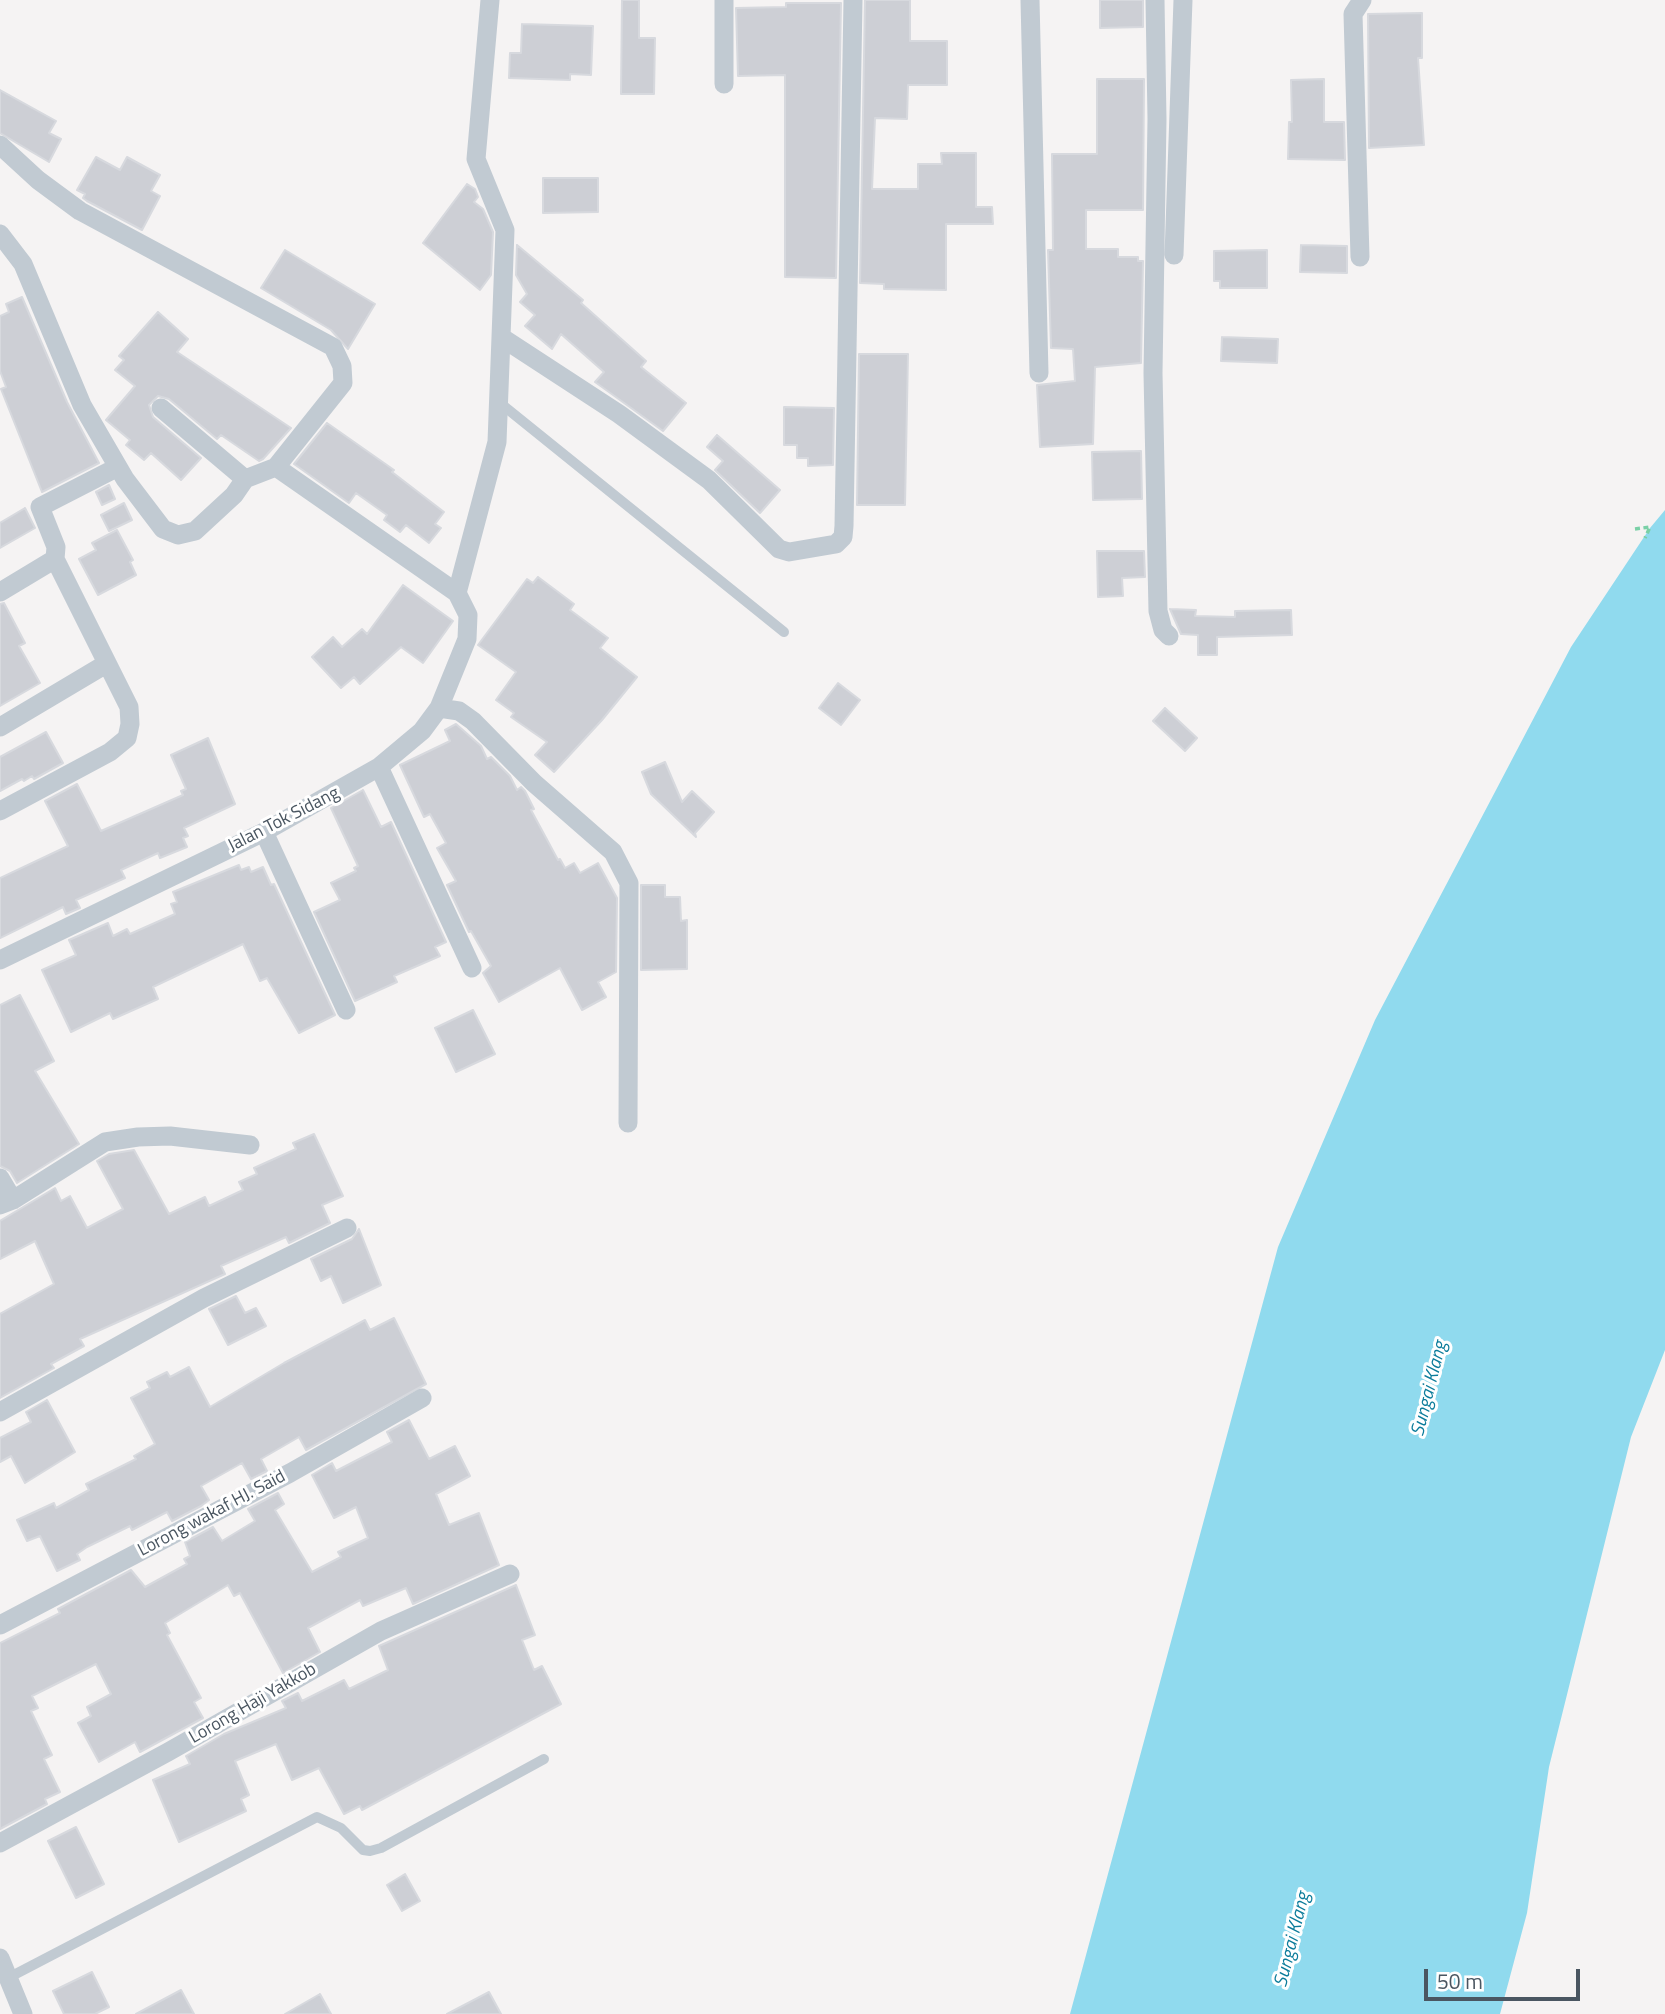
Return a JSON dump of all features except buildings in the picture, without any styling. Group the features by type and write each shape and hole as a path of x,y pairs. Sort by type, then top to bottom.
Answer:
{"street":[{"path":"276,467 457,593 491,466 500,403 505,230 476,159 490,0"},
{"path":"724,0 724,84"},
{"path":"501,337 619,414 709,480 779,549 789,552 836,544 842,537 844,526 853,0"},
{"path":"1030,0 1038,373"},
{"path":"1155,0 1157,119 1153,373 1158,611 1163,630 1169,636"},
{"path":"1174,255 1183,0"},
{"path":"1360,257 1353,14 1362,0"},
{"path":"0,145 38,180 80,211 333,347 342,366 343,383 276,467 244,479 234,495 195,531 178,535 163,529 118,467 82,405 23,264 0,234"},
{"path":"161,408 244,479"},
{"path":"0,811 110,752 127,738 129,707 55,559 56,547 40,507 118,467"},
{"path":"0,592 55,559"},
{"name":"Jalan Tok Sidang","path":"0,961 264,832 379,768 422,731 439,708 467,639 468,615 457,593"},
{"path":"0,727 106,664"},
{"path":"439,708 459,711 473,721 534,783 612,852 629,883 628,1123"},
{"path":"379,768 472,968"},
{"path":"264,832 346,1010"},
{"path":"0,1178 7,1203 105,1142 170,1136 250,1145"},
{"path":"0,1412 204,1298 347,1228"},
{"name":"Lorong wakaf HJ. Said","path":"0,1625 290,1473 422,1398"},
{"name":"Lorong Haji Yakkob","path":"0,1843 381,1631 510,1574"},
{"path":"0,1958 8,1978 13,2005"}],"lane":[{"path":"500,403 784,632"},
{"path":"8,1978 317,1817 341,1828 363,1850 370,1851 544,1759"}],"path":[{"path":"1635,529 1650,527 1645,538"}],"water":[{"name":"Sungai Klang","path":"1665,510 1665,1350 1631,1437 1549,1767 1527,1913 1500,2014 1070,2014 1278,1247 1375,1020 1571,647 1650,528"}]}
